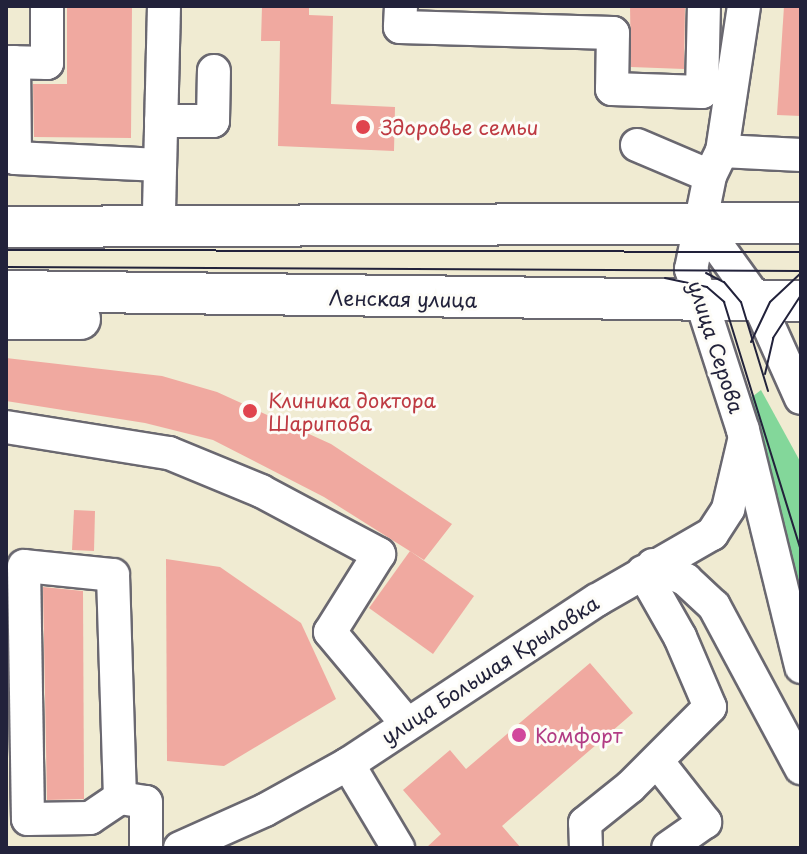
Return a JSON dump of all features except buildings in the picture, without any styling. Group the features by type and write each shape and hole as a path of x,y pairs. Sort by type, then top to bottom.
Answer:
{"main road":[{"path":"6,202 159,211 217,222"},
{"path":"6,227 217,222 801,223"},
{"name":"Ленская улица","path":"6,291 419,300 801,301"},
{"path":"6,319 158,320 419,300"}],"street":[{"path":"47,6 47,63 10,62 15,158 160,165"},
{"path":"159,211 164,6"},
{"path":"401,6 400,27 613,33 612,89 702,92 704,6"},
{"name":"улица Серова","path":"744,6 716,164 691,269 698,302 744,441 801,667"},
{"path":"161,121 213,121 214,71"},
{"path":"637,145 716,164 801,155"},
{"path":"701,223 758,302 801,398"},
{"path":"6,427 169,453 273,497 379,554 330,632 407,724"},
{"name":"улица Большая Крыловка","path":"180,848 265,810 348,764 648,569 712,534 728,509 744,441"},
{"path":"120,798 113,575 24,566 28,819 90,818 120,798 146,802 146,848"},
{"path":"586,848 585,823 657,761 710,707 648,569"},
{"path":"648,569 686,580 714,606 801,768"},
{"path":"657,761 705,822 668,848"},
{"path":"348,764 398,848"}],"green space":[{"path":"761,390 801,463 801,615 748,400"}],"tram line":[{"path":"6,250 801,252"},
{"path":"6,267 801,271"},
{"path":"706,273 724,282 741,302 768,391"},
{"path":"751,342 770,302 801,273"},
{"path":"665,278 707,287 724,302 801,550"},
{"path":"765,374 773,338 801,295"}],"place":[{"name":"Здоровье семьи","path":"363,127"},
{"name":"Клиника доктора Шарипова","path":"250,411"},
{"name":"Комфорт","path":"519,735"}]}
